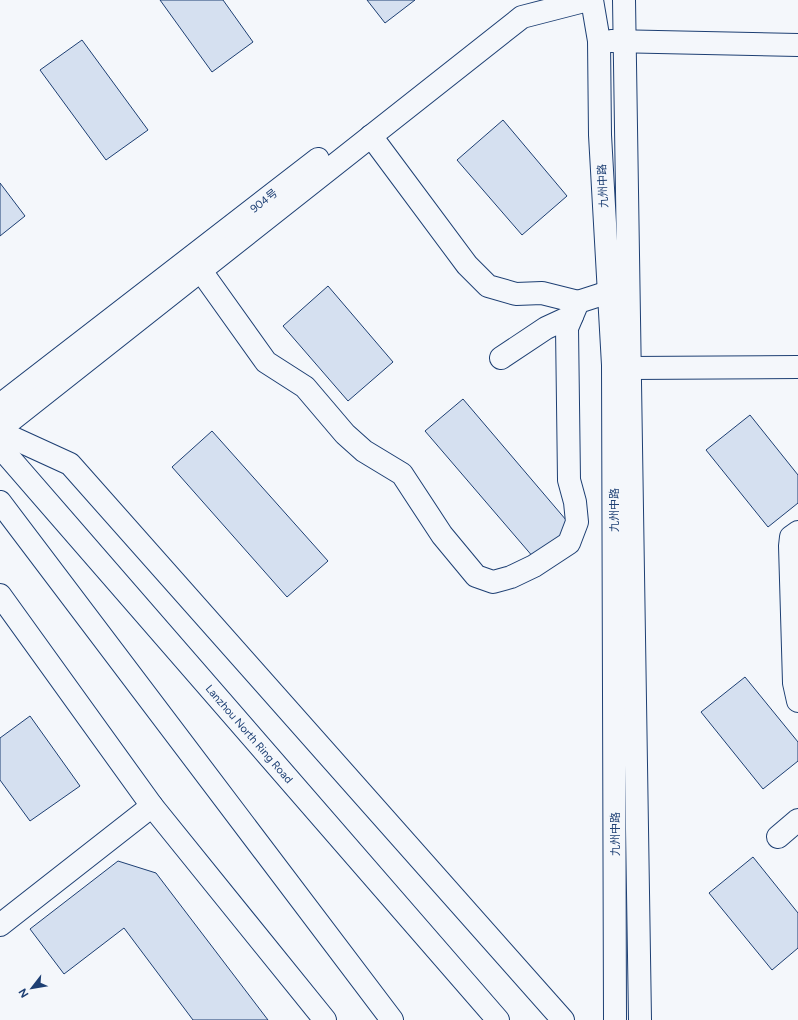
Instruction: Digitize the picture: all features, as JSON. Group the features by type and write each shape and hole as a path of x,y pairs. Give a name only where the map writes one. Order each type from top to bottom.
{"main road":[{"name":"904号","path":"0,405 519,3 529,0"},
{"path":"563,1020 70,464 0,431 200,271 522,18 588,0"},
{"name":"九州中路","path":"592,0 599,41 600,135 613,365 615,1020"},
{"path":"624,0 640,1020"},
{"path":"599,41 798,45"},
{"path":"371,136 467,265 488,286 516,294 542,293 575,309"},
{"path":"200,271 266,362 305,387 345,434 364,451 402,474 447,541 476,576 493,582 511,578 569,543 576,522 575,502 569,480 568,328 575,309"},
{"path":"501,358 575,309 609,292"},
{"path":"630,368 798,367"},
{"name":"Lanzhou North Ring Road","path":"0,447 498,1020"},
{"path":"0,502 392,1020"},
{"path":"798,532 792,537 790,546 794,683 798,701"},
{"path":"0,595 152,806 325,1020"},
{"path":"0,925 152,806"},
{"path":"778,837 798,820"}],"building":[{"path":"160,0 223,0 253,42 212,72"},
{"path":"367,0 415,0 385,23"},
{"path":"82,40 148,130 106,160 40,70"},
{"path":"503,120 567,196 522,235 457,160"},
{"path":"0,183 25,216 0,236"},
{"path":"328,286 393,362 348,401 283,326"},
{"path":"463,399 578,534 540,565 425,431"},
{"path":"750,415 798,475 798,503 768,527 706,450"},
{"path":"212,431 328,561 287,597 172,467"},
{"path":"745,677 798,742 798,761 763,789 701,712"},
{"path":"30,716 80,786 30,821 0,780 0,738"},
{"path":"753,857 798,913 798,948 772,970 709,893"},
{"path":"118,861 156,873 268,1020 193,1020 124,928 64,974 30,929"}]}
